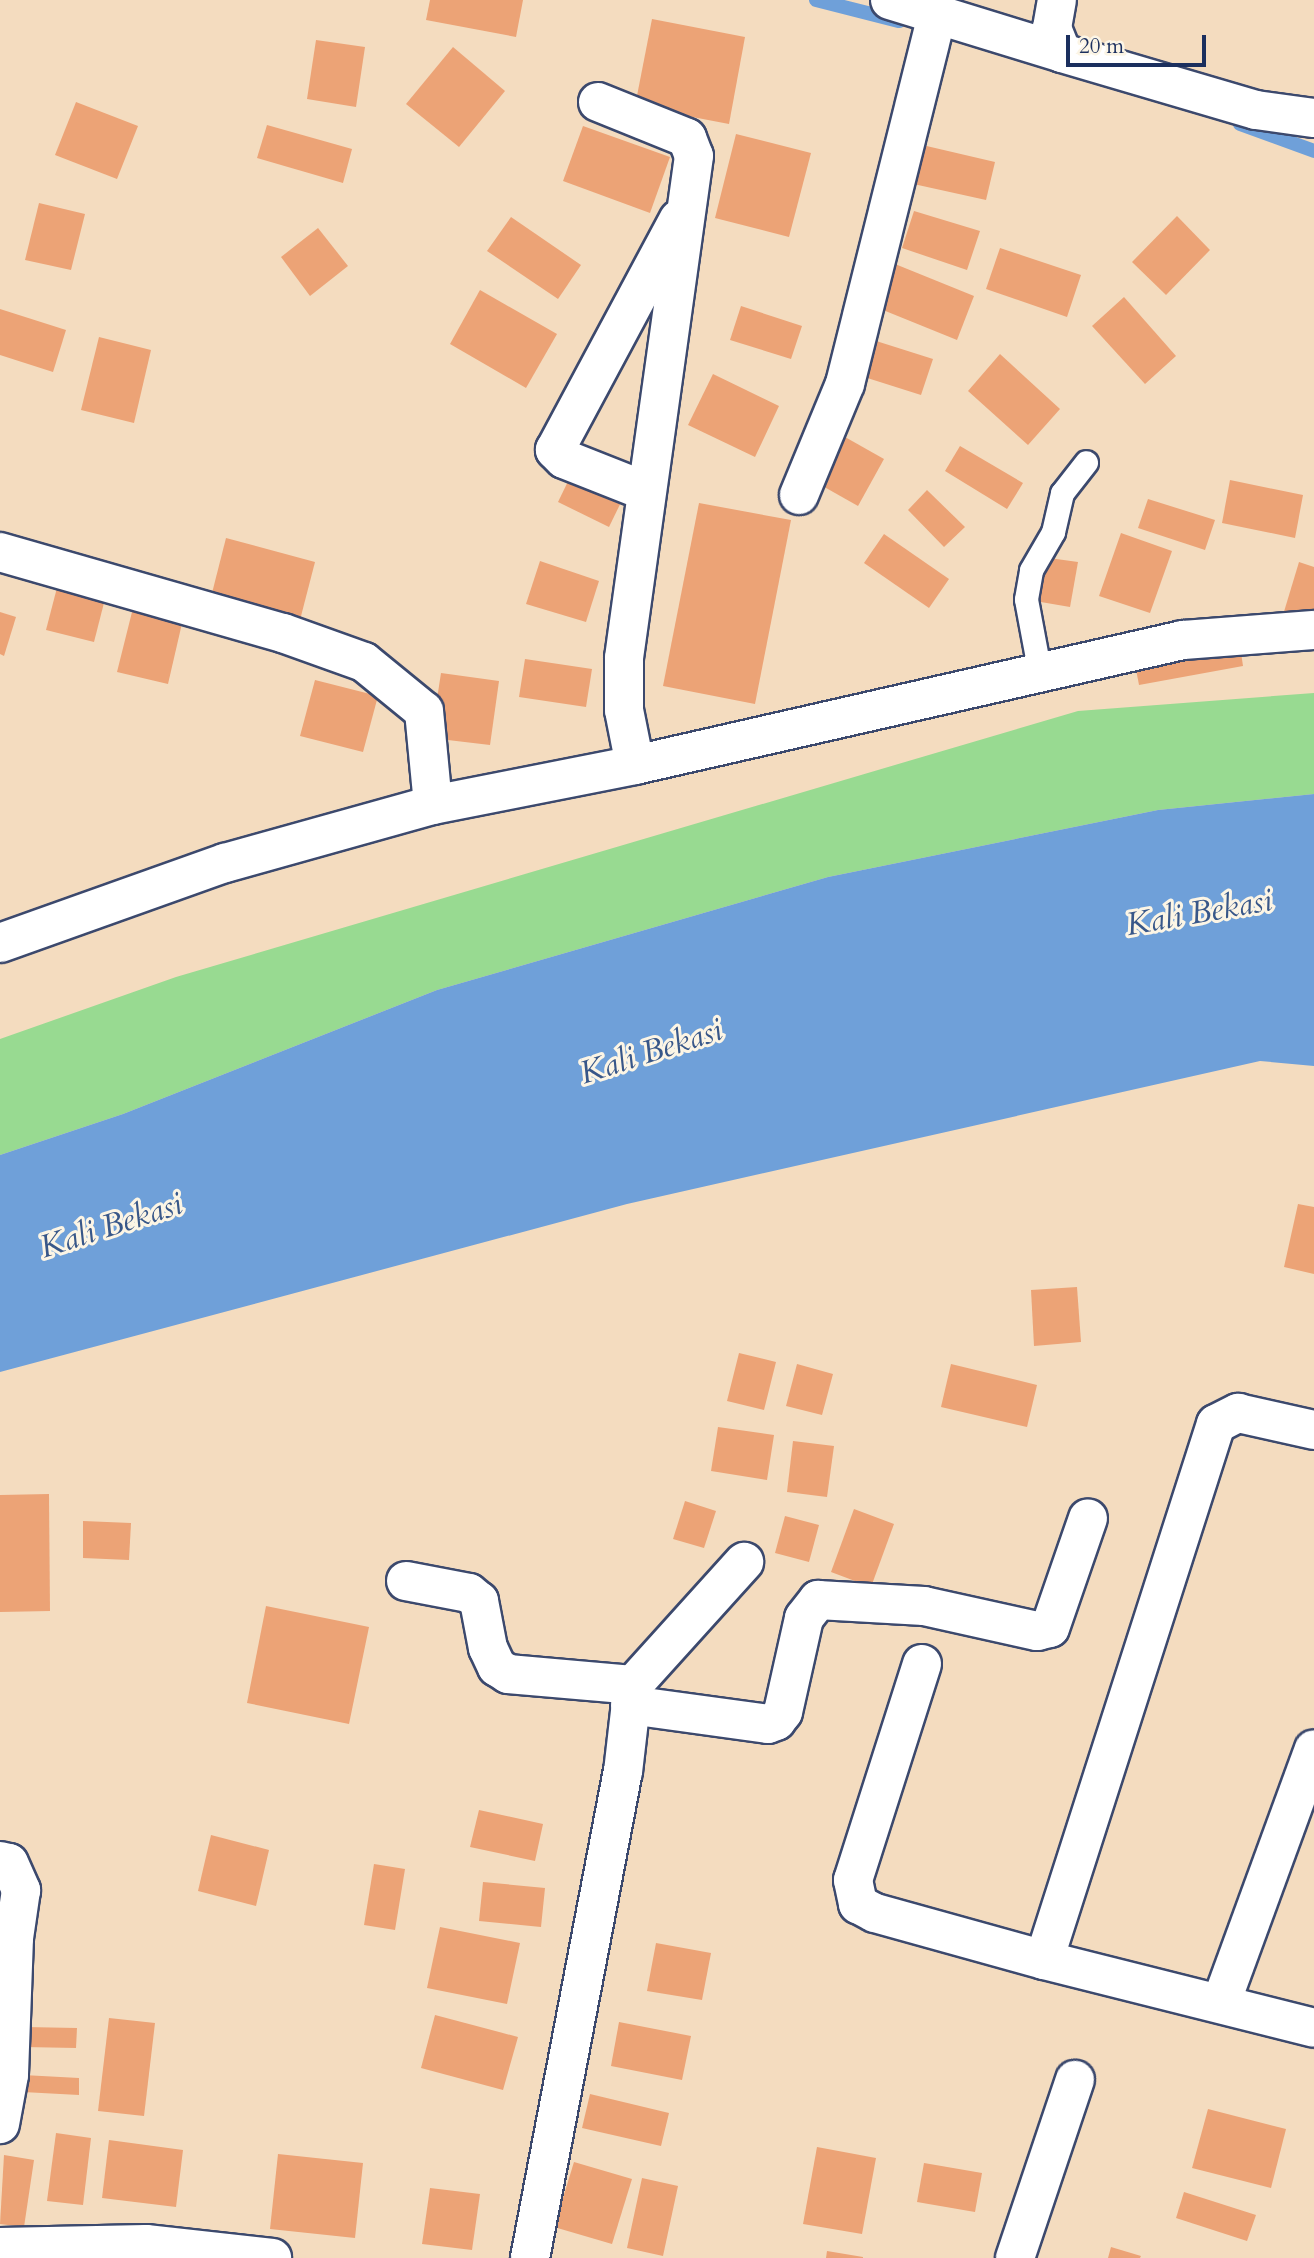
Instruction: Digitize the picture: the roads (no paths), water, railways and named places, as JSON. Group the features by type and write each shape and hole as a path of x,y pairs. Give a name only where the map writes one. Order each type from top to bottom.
{"street":[{"path":"890,0 938,12 1047,31 1256,110 1314,118"},
{"path":"799,495 845,384 938,12"},
{"path":"598,102 687,138 694,156 692,195 645,491 624,658 624,710 635,765"},
{"path":"645,491 564,459 555,450 692,195"},
{"path":"0,552 283,634 364,662 424,711 433,804"},
{"path":"0,943 225,863 433,804 635,765 1183,639 1314,631"},
{"path":"1044,1960 1216,1424 1238,1413 1314,1430"},
{"path":"406,1581 469,1593 479,1601 488,1648 497,1667 508,1674 632,1695 768,1724 776,1721 783,1712 804,1618 818,1600 924,1606 1037,1631 1051,1628 1088,1518"},
{"path":"530,2258 623,1772 632,1695 744,1562"},
{"path":"922,1664 853,1880 855,1897 875,1913 1044,1960 1314,2028"},
{"path":"1221,2003 1314,1749"},
{"path":"0,1861 9,1863 21,1890 14,1938 9,2075 0,2124"},
{"path":"1014,2258 1075,2080"},
{"path":"0,2247 146,2244 272,2258"}],"lane":[{"path":"1040,674 1026,599 1031,570 1053,532 1062,493 1086,462"}],"water":[{"name":"Kali Bekasi","path":"1314,794 1314,1066 1260,1061 627,1204 0,1372 0,1155 123,1114 437,990 828,877 1158,810"}],"waterway":[{"path":"816,0 899,21"},
{"path":"1240,124 1314,151"}]}
